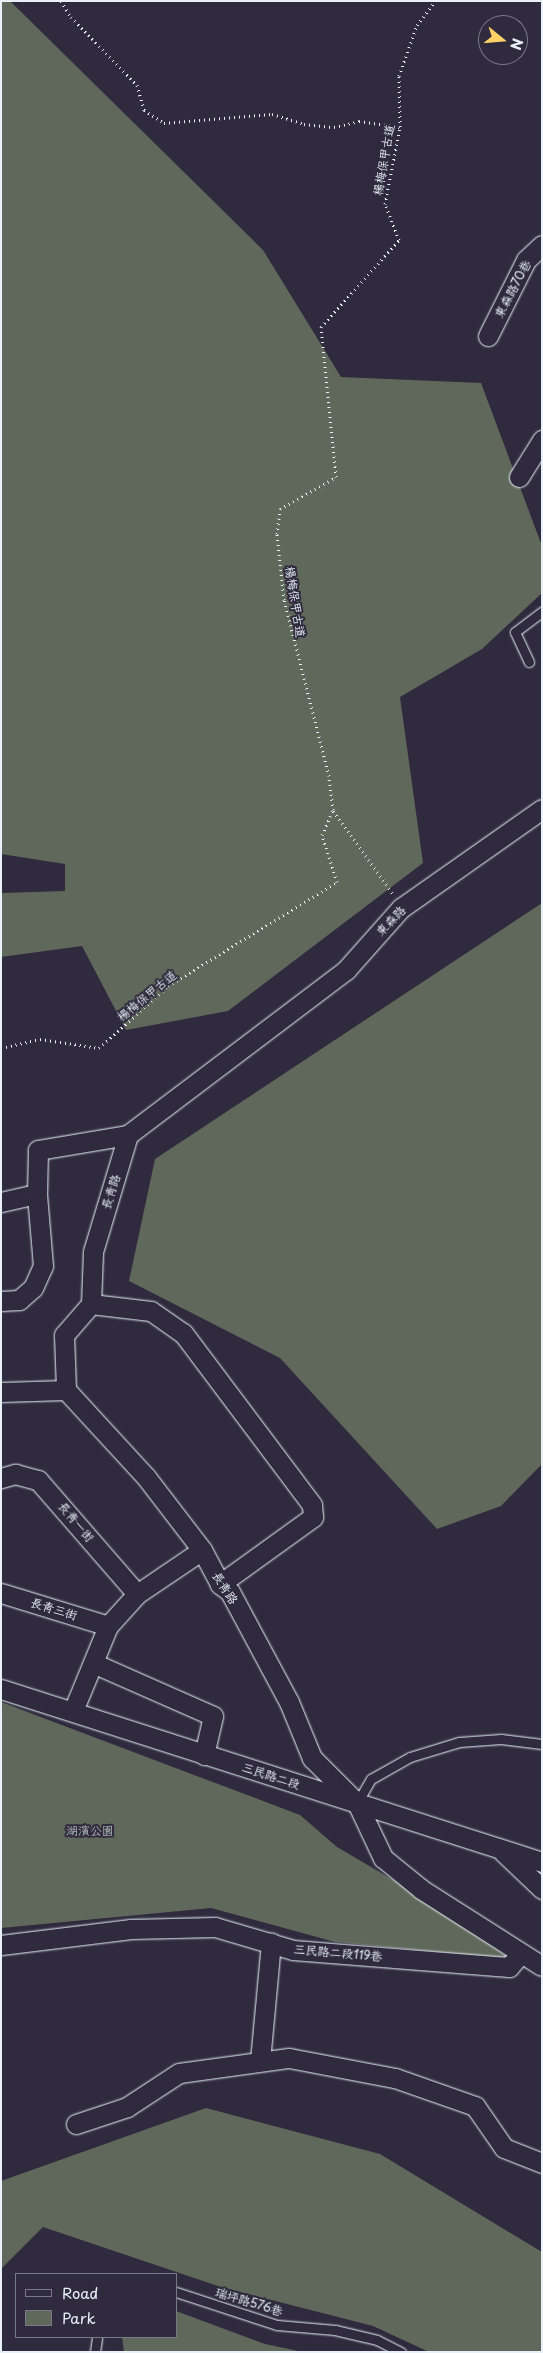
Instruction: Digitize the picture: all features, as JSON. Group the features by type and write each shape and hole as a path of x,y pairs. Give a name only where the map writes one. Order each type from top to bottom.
{"street":[{"name":"東森路70巷","path":"488,336 526,260 542,245"},
{"path":"519,477 542,440"},
{"name":"東森路","path":"128,1136 247,1043 346,970 401,908 542,809"},
{"path":"10,1300 33,1288 43,1266 37,1194 38,1150 128,1136"},
{"name":"長青路","path":"91,1304 93,1252 128,1136"},
{"path":"1,1202 37,1194"},
{"path":"1,1392 66,1390 64,1335 91,1304 151,1311 183,1333 312,1505 313,1517 220,1584"},
{"name":"長青路","path":"66,1390 146,1477 202,1550 220,1584 230,1592 289,1702 312,1758 357,1803"},
{"name":"長青一街","path":"1,1478 14,1474 38,1480 137,1594"},
{"path":"73,1711 108,1626 137,1594 202,1550"},
{"name":"長青三街","path":"1,1593 108,1626"},
{"path":"93,1663 213,1716 204,1755"},
{"name":"三民路二段","path":"1,1689 542,1862"},
{"path":"357,1803 383,1858 421,1889 542,1966"},
{"path":"501,1850 542,1889"},
{"name":"三民路二段119巷","path":"1,1945 131,1929 215,1927 293,1950 509,1967 521,1953"},
{"path":"260,2061 270,1943"},
{"path":"76,2124 127,2107 179,2073 289,2058 338,2064 395,2078 475,2106 504,2148 542,2164"}],"lane":[{"path":"529,662 515,632 542,612"},
{"path":"357,1803 371,1779 410,1757 460,1742 501,1739 542,1744"},
{"name":"瑞坪路576巷","path":"178,2293 277,2325 335,2330 377,2340 401,2352"},
{"path":"95,2352 97,2338"}],"path":[{"path":"61,1 71,17 137,85 144,110 164,123 272,114 304,124 334,126 359,122 400,127"},
{"name":"楊梅保甲古道","path":"1,1048 40,1039 99,1048 168,986 337,882 322,835 333,810 329,776 284,600 277,534 280,509 336,477 321,327 399,240 385,204 400,127 399,76 417,25 435,1"},
{"path":"333,810 401,908"}],"green space":[{"path":"1,1 10,1 263,250 341,377 481,383 542,546 542,593 482,649 400,697 423,863 228,1011 126,1030 82,946 1,957 1,893 65,891 65,864 1,854"},
{"path":"542,903 542,1464 501,1506 437,1529 280,1358 129,1281 155,1159"},
{"name":"湖濱公園","path":"1,1702 300,1815 337,1847 429,1901 510,1959 335,1942 211,1908 1,1928"},
{"path":"206,2108 380,2154 542,2252 542,2352 429,2352 373,2326 221,2287 43,2227 1,2269 1,2181"},
{"path":"178,2312 265,2344 303,2352 124,2352 122,2338 178,2338"}]}
